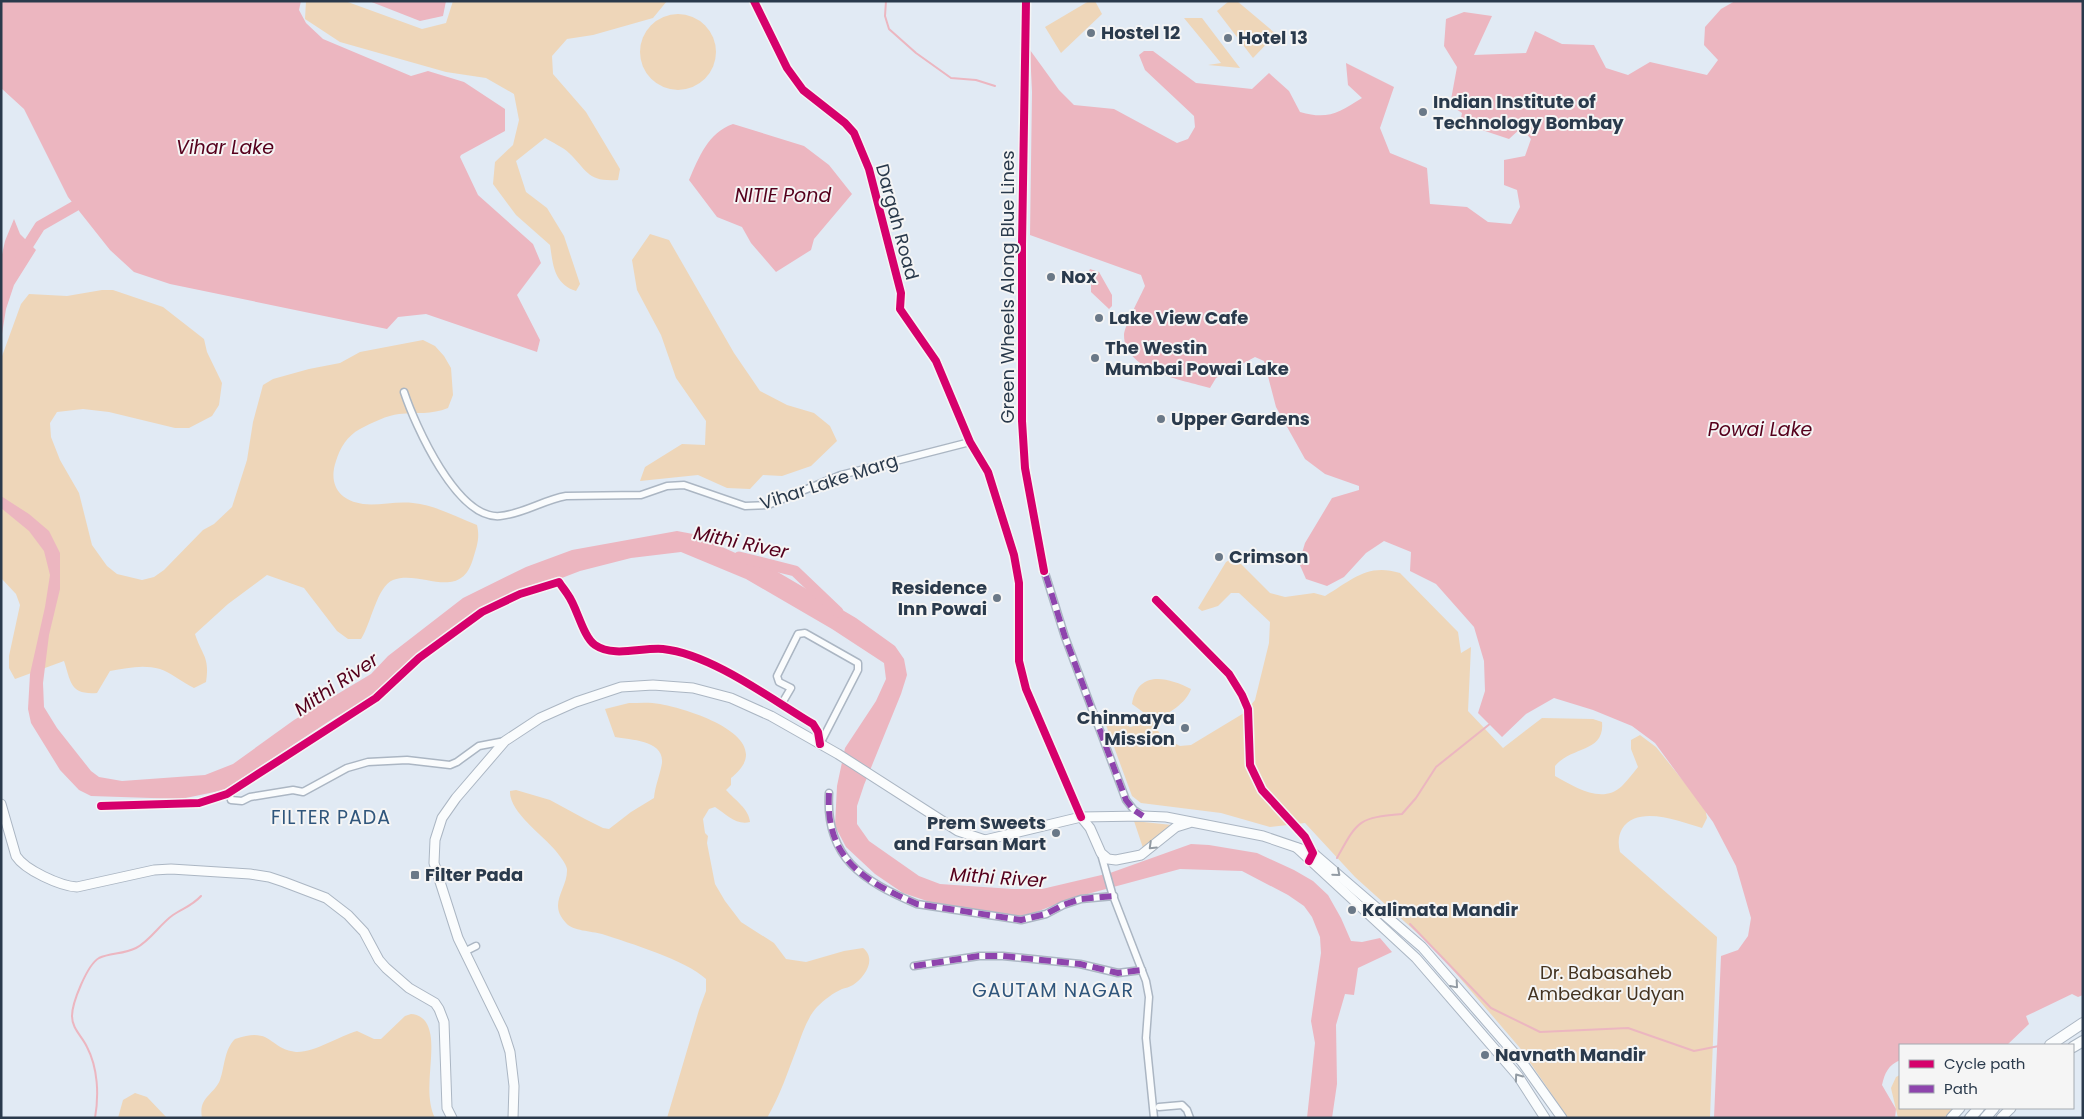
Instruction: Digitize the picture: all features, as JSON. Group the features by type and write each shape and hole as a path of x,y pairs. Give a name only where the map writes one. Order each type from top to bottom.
{"main road":[{"path":"513,1118 514,1086 510,1052 502,1030 464,952 434,863 435,840 442,818 456,798 505,741 540,718 576,702 621,687 653,685 693,688 731,698 771,716 838,754 958,831 985,840 1081,817 1143,816 1193,822 1276,840 1297,848 1311,857 1422,946 1522,1062 1562,1118"},
{"path":"1,804 16,856 20,862 30,869 70,887 154,870 185,869 269,877 336,904 364,932 379,960 395,978 435,1003 439,1009 444,1022 447,1108 452,1118"},
{"path":"1081,817 1090,828 1101,853 1108,859 1116,860 1142,855 1176,827 1193,822"},
{"path":"1311,857 1429,972 1518,1076 1545,1118"},
{"path":"1392,936 1400,928"},
{"path":"1429,972 1438,965"},
{"path":"2052,1044 2083,1023"},
{"path":"2001,1118 2010,1109"}],"street":[{"name":"Dargah Road","path":"754,1 787,68 803,90 845,123 854,133 869,169 901,293 900,309 936,361 970,442 988,472 1014,555 1018,583 1019,661 1026,689 1081,817"},
{"name":"Vihar Lake Marg","path":"404,392 412,418 445,477 468,504 498,516 511,514 554,498 566,496 641,495 674,485 684,485 745,506 768,506 841,475 970,442"},
{"path":"1046,576 1065,637 1126,800 1134,810 1143,816"},
{"path":"101,806 199,803 229,792 376,698 419,658 482,612 520,594 559,582 568,595 589,638 597,646 624,651 662,649 680,652 705,662 812,724 818,732 820,744"},
{"path":"1156,600 1230,674 1248,709 1250,765 1262,790 1305,837 1311,857"},
{"path":"781,705 790,688 777,680 798,634 805,633 858,663 858,670 820,744"},
{"path":"229,792 231,800 242,801 250,797 293,790 303,792 347,768 368,762 407,760 450,765 479,746 505,741"},
{"path":"829,793 828,809 831,831 848,861 859,873 895,894 917,904 1021,920 1041,916 1081,899 1113,894"},
{"path":"1101,853 1113,894 1142,970 1149,997 1146,1038 1154,1118"},
{"path":"464,952 476,946"},
{"path":"914,966 979,956 1003,956 1080,964 1118,973 1142,970"},
{"path":"1159,1107 1182,1105 1188,1110 1190,1118"}],"green space":[{"path":"306,1 345,1 422,29 446,23 453,1 667,1 653,18 593,35 567,39 552,56 553,74 586,112 620,169 618,180 594,177 567,151 545,138 516,161 526,192 547,208 564,236 580,284 576,291 563,284 559,279 554,266 550,245 516,215 493,184 495,162 513,145 519,120 514,94 486,78 446,72 340,42 305,19"},
{"path":"1089,1 1095,1 1102,14 1061,53 1045,27"},
{"path":"1229,1 1237,1 1276,34 1253,58 1217,11"},
{"path":"671,14 685,14 699,20 710,31 716,45 713,67 705,79 685,90 671,90 657,84 646,73 640,59 640,45 646,31 657,20"},
{"path":"1184,18 1202,18 1240,68 1208,65 1221,63"},
{"path":"650,234 669,240 734,353 760,391 787,405 814,413 830,426 837,441 811,466 782,476 763,475 750,489 727,488 698,475 640,481 645,467 682,444 705,445 706,421 676,378 661,335 637,290 632,260"},
{"path":"113,290 163,307 204,339 207,352 222,383 219,405 212,416 189,428 175,428 109,412 83,409 57,412 50,423 51,437 60,460 79,493 92,545 107,566 117,574 142,580 154,577 164,570 203,530 214,524 232,507 247,460 253,422 263,385 273,379 340,363 360,352 423,340 435,346 451,368 453,395 448,408 430,412 390,416 355,432 342,447 333,477 342,495 355,502 363,504 421,504 477,525 477,546 467,572 459,579 449,582 415,578 393,580 387,584 378,597 361,639 348,639 337,631 304,588 267,575 228,604 195,634 205,656 207,673 206,682 194,688 164,670 141,667 110,671 97,693 81,692 70,681 64,661 15,679 9,668 9,656 20,605 16,594 1,578 1,359 21,304 29,294 67,296"},
{"name":"Dr. Babasaheb Ambedkar Udyan","path":"1231,559 1239,562 1270,593 1285,597 1314,593 1325,596 1360,575 1378,570 1400,573 1458,632 1461,653 1471,647 1468,711 1503,748 1542,718 1593,719 1602,722 1601,732 1593,744 1570,755 1555,766 1555,776 1580,789 1597,794 1606,794 1622,786 1638,767 1631,749 1631,740 1640,735 1656,747 1705,808 1707,818 1702,828 1660,817 1638,817 1622,829 1619,837 1619,846 1620,852 1717,937 1710,1118 1568,1118 1520,1048 1435,949 1355,877 1305,823 1270,827 1221,813 1141,803 1132,796 1103,717 1108,711 1130,727 1138,725 1144,719 1143,712 1132,704 1135,693 1140,686 1147,681 1155,679 1172,682 1191,689 1181,704 1156,721 1155,726 1162,737 1180,746 1191,745 1244,713 1255,700 1269,643 1270,622 1239,593 1231,593 1218,606 1202,611 1198,608 1226,562"},
{"path":"629,703 660,704 709,719 739,738 746,750 744,764 731,778 731,785 726,790 747,813 750,822 736,821 715,807 709,809 703,819 705,833 708,836 707,843 715,884 741,922 774,943 786,959 806,962 844,951 863,948 869,957 868,968 857,982 829,997 810,1016 780,1092 767,1118 667,1118 706,991 706,979 685,965 657,953 602,934 569,926 558,909 558,902 565,883 567,869 555,850 521,815 511,799 510,791 516,790 550,800 603,828 609,829 631,812 654,798 662,763 661,755 652,745 645,742 615,737 605,709"},
{"path":"1134,821 1172,825 1143,848"},
{"path":"411,1014 424,1020 430,1033 429,1082 431,1107 435,1118 202,1118 202,1105 220,1080 227,1053 235,1039 257,1035 287,1050 303,1052 357,1031 374,1039 381,1039 405,1016"},
{"path":"1899,1076 1899,1109 1952,1109 1944,1118 1898,1118 1891,1088 1896,1077"},
{"path":"135,1093 147,1097 167,1118 118,1118 123,1100"}],"water":[{"name":"Vihar Lake","path":"1,1 301,1 299,10 306,23 323,39 411,76 428,71 464,82 505,109 505,131 460,157 478,195 533,244 541,263 517,295 540,340 537,352 426,314 398,317 387,329 170,284 134,272 110,250 68,197 24,109 1,88"},
{"path":"369,1 446,1 443,16 420,21"},
{"name":"Powai Lake","path":"1735,1 2083,1 2083,995 2078,997 2072,994 2026,1016 2029,1024 2008,1044 1899,1044 1899,1061 1888,1070 1882,1085 1896,1109 1895,1118 1714,1118 1721,956 1738,950 1748,936 1751,918 1736,866 1713,822 1655,743 1632,726 1593,710 1554,698 1526,714 1502,737 1478,713 1485,691 1484,661 1474,627 1436,584 1410,571 1411,552 1384,541 1366,553 1344,577 1327,586 1306,579 1299,563 1305,543 1332,498 1359,490 1359,486 1325,474 1305,459 1276,407 1264,361 1255,357 1216,378 1210,388 1171,377 1144,365 1134,357 1127,347 1124,335 1145,286 1141,275 1030,235 1032,92 1030,50 1059,90 1074,105 1114,109 1177,143 1188,139 1195,127 1194,116 1145,70 1139,55 1144,51 1153,51 1196,83 1252,89 1269,73 1289,91 1300,112 1318,115 1333,114 1362,98 1348,85 1346,63 1394,87 1380,128 1390,153 1427,168 1430,204 1467,207 1488,222 1511,224 1520,207 1517,190 1504,185 1504,160 1525,156 1531,139 1521,128 1509,139 1479,129 1459,128 1462,113 1450,105 1457,67 1444,46 1446,19 1464,12 1492,16 1474,55 1526,53 1535,31 1562,44 1594,45 1606,68 1628,75 1650,62 1707,75 1718,60 1704,45 1705,27 1721,9"},
{"name":"NITIE Pond","path":"733,124 804,146 829,165 852,194 814,239 811,250 776,272 751,243 742,227 717,217 689,180 705,147 717,133"},
{"path":"14,219 20,234 36,250 14,285 6,309 1,340 1,259 5,241"},
{"path":"1090,269 1099,272 1112,295 1112,306 1109,309 1091,292 1091,281 1088,273"},
{"path":"1,496 29,514 49,531 60,553 60,589 49,635 43,683 44,707 57,728 91,771 99,777 122,781 205,775 233,764 294,720 371,674 388,656 463,598 526,567 572,550 677,531 693,534 776,571 856,618 895,646 904,659 907,675 864,785 857,806 857,824 869,841 919,876 940,884 1042,889 1110,873 1191,844 1209,845 1257,853 1294,870 1313,881 1328,895 1351,941 1362,942 1380,938 1392,952 1358,968 1354,995 1345,994 1336,1025 1337,1084 1332,1118 1307,1118 1315,1043 1311,1021 1321,953 1320,937 1312,917 1304,906 1288,895 1242,871 1180,869 1069,899 1034,913 1018,916 990,914 930,902 903,893 875,874 846,847 835,826 837,786 845,748 876,701 886,679 884,663 832,629 746,579 681,552 631,558 580,571 479,610 414,660 375,695 334,718 224,790 181,799 91,796 79,790 60,770 31,723 28,709 30,674 50,575 44,551 29,531 1,508"}],"waterway":[{"path":"886,1 885,16 889,29 916,53 951,78 976,80 995,86"},
{"name":"Mithi River","path":"21,256 40,226 75,206"},
{"name":"Mithi River","path":"739,557 795,571 838,612"},
{"path":"1337,858 1355,828 1361,823 1376,817 1402,814 1416,798 1436,767 1491,723"},
{"path":"95,1118 97,1091 91,1055 72,1021 73,1010 81,985 90,968 99,958 131,950 141,945 168,919 201,896"},
{"path":"1410,924 1491,1008 1540,1032 1628,1028 1694,1051 1719,1046"}],"marked path":[{"path":"1046,576 1065,637 1126,800 1134,810 1143,816"},
{"path":"829,793 829,815 833,835 841,851 851,864 864,876 880,886 917,904 1021,920 1046,914 1063,905 1081,899 1114,896"},
{"path":"914,966 979,956 1003,956 1080,964 1118,973 1142,970"}],"cycle path":[{"path":"754,1 787,68 803,90 845,123 854,133 869,169 901,293 900,309 936,361 970,442 988,472 1014,555 1019,583 1019,661 1026,689 1081,817"},
{"name":"Green Wheels Along Blue Lines","path":"1026,1 1022,244 1022,421 1025,468 1044,571"},
{"path":"101,806 199,803 227,794 376,698 419,658 482,612 520,594 559,582 571,600 587,636 595,645 611,651 663,649 701,659 740,679 813,724 818,732 820,744"},
{"path":"1156,600 1229,674 1242,695 1248,709 1250,765 1262,790 1305,837 1313,853 1309,861"}],"place":[{"name":"Hostel 12","path":"1091,33"},
{"name":"Hotel 13","path":"1228,38"},
{"name":"Indian Institute of Technology Bombay","path":"1423,112"},
{"name":"Nox","path":"1051,277"},
{"name":"Lake View Cafe","path":"1099,318"},
{"name":"The Westin Mumbai Powai Lake","path":"1095,358"},
{"name":"Upper Gardens","path":"1161,419"},
{"name":"Crimson","path":"1219,557"},
{"name":"Residence Inn Powai","path":"997,598"},
{"name":"Chinmaya Mission","path":"1185,728"},
{"name":"Prem Sweets and Farsan Mart","path":"1056,833"},
{"name":"Filter Pada","path":"415,875"},
{"name":"Kalimata Mandir","path":"1352,910"},
{"name":"Navnath Mandir","path":"1485,1055"}],"district":[{"name":"FILTER PADA","path":"331,817"},
{"name":"GAUTAM NAGAR","path":"1053,990"}]}
